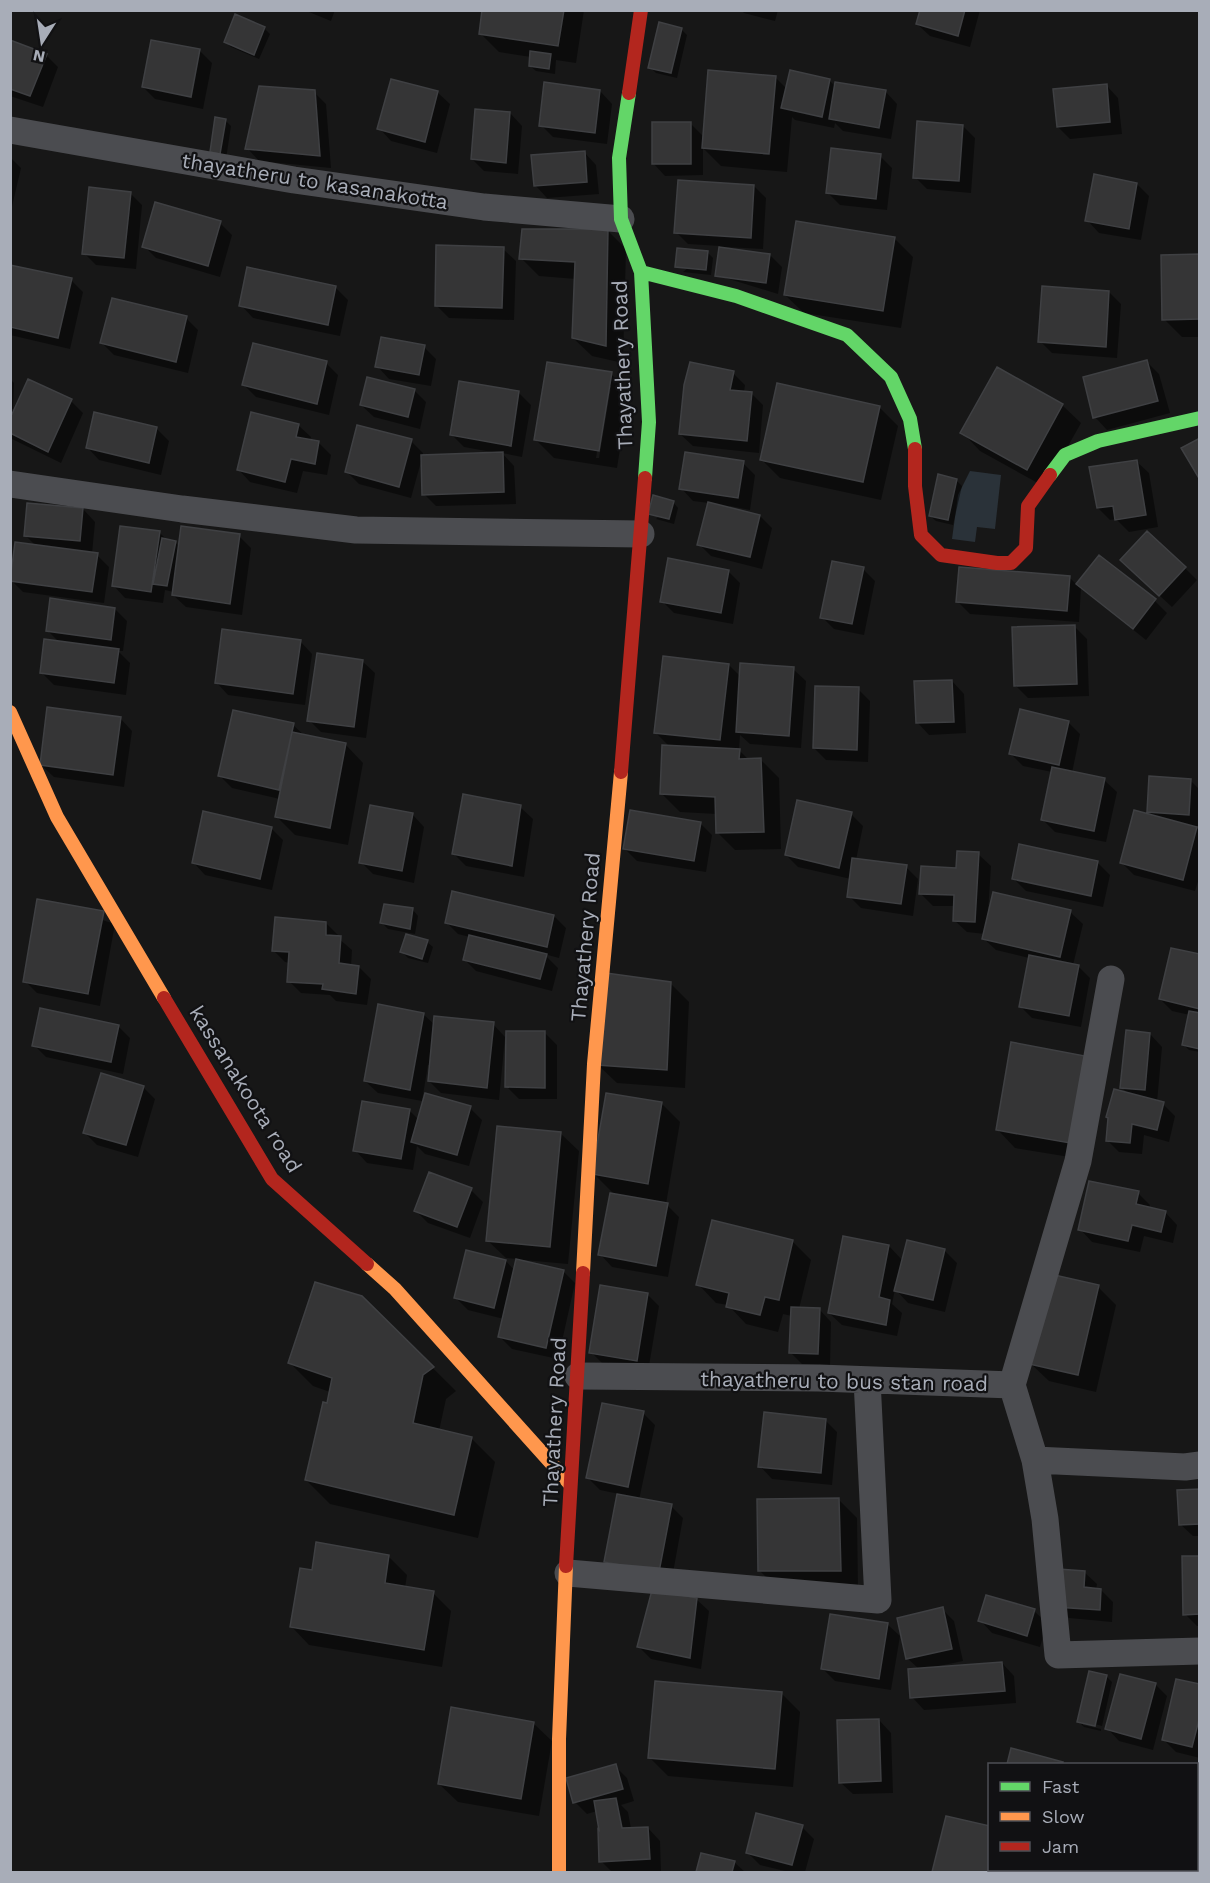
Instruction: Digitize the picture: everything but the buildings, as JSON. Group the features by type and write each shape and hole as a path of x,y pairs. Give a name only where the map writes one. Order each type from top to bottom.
{"street":[{"name":"Thayathery Road","path":"558,1872 559,1739 568,1573 570,1484 578,1376 594,1064 649,422 641,272 621,219 619,158 641,10"},
{"name":"thayatheru to kasanakotta","path":"10,130 318,183 484,207 621,219"},
{"path":"641,272 736,296 847,335 891,377 910,419 915,448 915,486 921,535 941,555 1011,563 1026,548 1028,506 1065,454 1098,441 1200,418"},
{"path":"10,484 182,509 356,530 641,534"},
{"name":"kassanakoota road","path":"10,712 57,817 272,1179 395,1289 570,1484"},
{"path":"1012,1385 1078,1161 1111,980"},
{"name":"thayatheru to bus stan road","path":"578,1376 867,1380 1012,1385 1035,1460 1045,1519 1058,1655 1200,1651"},
{"path":"568,1573 878,1600 867,1380"},
{"path":"1035,1460 1185,1467 1200,1465"}],"shaded area":[{"path":"970,471 1001,475 995,529 977,527 975,542 952,539 958,495"}],"traffic: fast":[{"path":"629,93 619,158 621,219 641,272 649,422 645,478"},
{"path":"641,272 736,296 847,335 891,377 910,419 915,449"},
{"path":"1050,475 1065,455 1098,441 1200,418"}],"traffic: slow":[{"path":"10,712 57,817 164,998"},
{"path":"583,1273 594,1064 621,772"},
{"path":"367,1264 395,1289 570,1484"},
{"path":"559,1872 559,1739 566,1566"}],"traffic: jam":[{"path":"629,93 641,10"},
{"path":"915,449 915,486 921,535 941,555 1011,563 1026,548 1028,506 1050,475"},
{"path":"621,772 645,478"},
{"path":"164,998 272,1179 367,1264"},
{"path":"566,1566 583,1273"}]}
